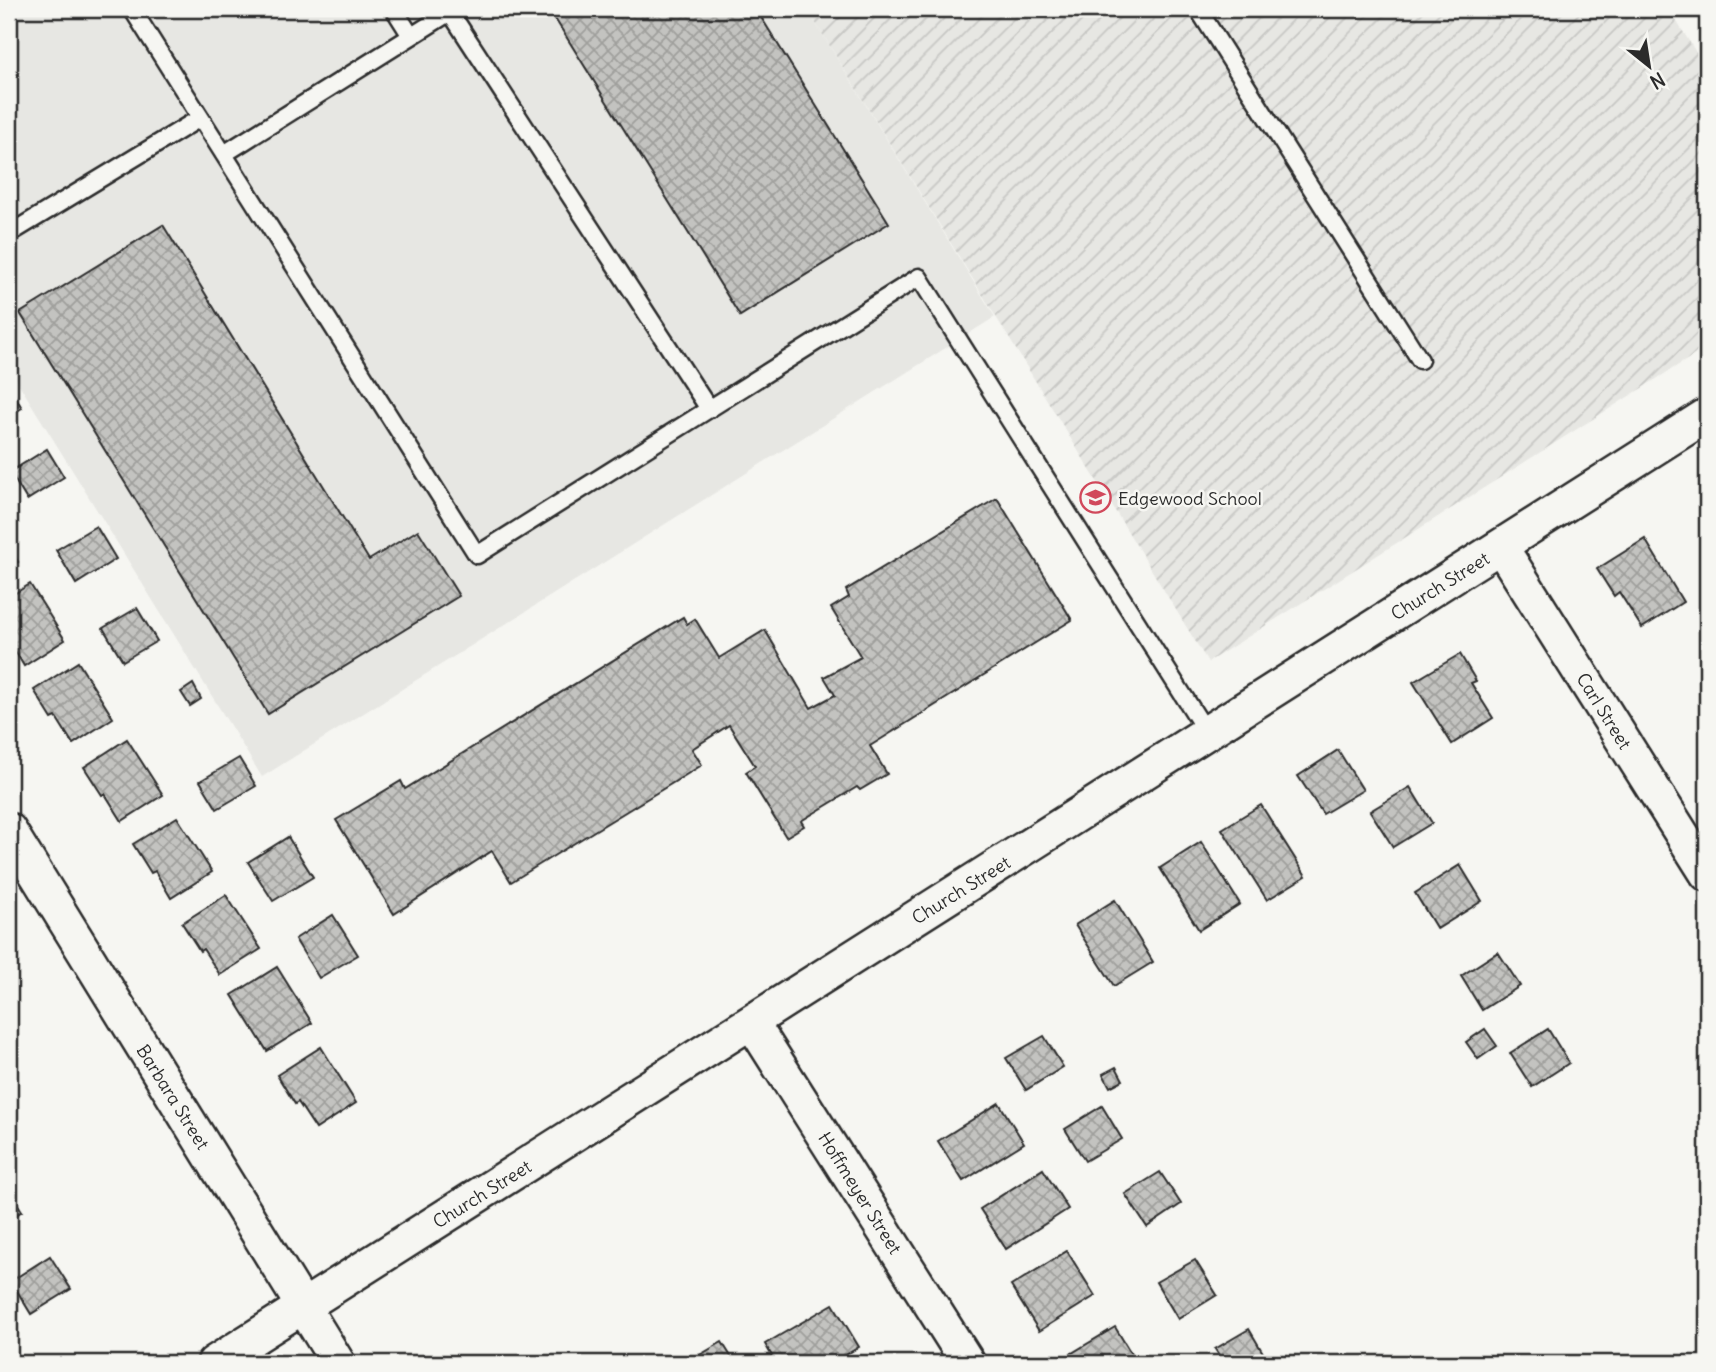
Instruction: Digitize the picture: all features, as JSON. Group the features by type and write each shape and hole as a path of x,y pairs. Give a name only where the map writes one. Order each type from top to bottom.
{"street":[{"name":"Church Street","path":"214,1363 1707,415"},
{"name":"Carl Street","path":"1501,547 1707,874"},
{"name":"Barbara Street","path":"9,831 338,1363"},
{"name":"Hoffmeyer Street","path":"752,1023 968,1363"}],"lane":[{"path":"132,9 477,555 919,277 1207,733"},
{"path":"394,9 411,36"},
{"path":"1198,9 1420,360"},
{"path":"224,154 450,12 709,409"},
{"path":"9,234 200,118"}],"shaded area":[{"path":"9,9 807,9 995,317 262,777 9,368"},
{"path":"807,9 1669,9 1707,70 1707,347 1208,662"}],"building":[{"path":"549,9 756,9 889,223 740,316"},
{"path":"163,225 369,560 418,530 459,596 268,714 20,313"},
{"path":"9,386 22,408 9,416"},
{"path":"47,449 64,477 27,500 10,472"},
{"path":"997,498 1072,620 870,746 887,774 860,790 857,787 801,821 804,826 786,837 746,772 755,766 729,725 692,749 702,765 511,882 492,851 394,914 336,820 401,781 405,789 683,617 687,624 695,619 719,658 765,630 811,708 835,695 824,677 861,657 831,608 849,597 846,590"},
{"path":"96,526 116,559 76,584 56,550"},
{"path":"1645,539 1683,602 1642,628 1619,592 1614,596 1597,569"},
{"path":"9,547 18,562 9,568"},
{"path":"30,584 65,640 24,666 9,641 9,597"},
{"path":"137,608 157,641 123,661 103,628"},
{"path":"1460,654 1476,681 1471,683 1493,718 1452,744 1413,682"},
{"path":"78,662 113,718 73,744 56,717 52,719 34,690"},
{"path":"193,684 201,699 190,706 181,692"},
{"path":"127,739 163,795 122,821 84,767"},
{"path":"1338,750 1363,790 1323,814 1298,776"},
{"path":"239,758 256,786 217,809 200,781"},
{"path":"1410,787 1432,823 1393,847 1370,811"},
{"path":"1261,805 1306,876 1267,900 1222,829"},
{"path":"177,817 212,872 171,898 155,871 151,873 133,844"},
{"path":"288,837 313,877 273,901 248,862"},
{"path":"1201,842 1240,904 1199,930 1160,868"},
{"path":"1460,865 1482,901 1437,929 1415,893"},
{"path":"226,895 261,949 220,975 182,923"},
{"path":"1115,900 1153,962 1114,986 1075,925"},
{"path":"333,915 358,955 319,978 295,939"},
{"path":"1498,952 1520,986 1482,1010 1461,976"},
{"path":"277,967 312,1023 267,1051 232,995"},
{"path":"1485,1029 1497,1046 1478,1059 1466,1042"},
{"path":"1548,1029 1569,1063 1532,1087 1510,1053"},
{"path":"1044,1036 1063,1067 1026,1090 1006,1058"},
{"path":"321,1047 356,1103 316,1129 298,1102 295,1104 277,1075"},
{"path":"1116,1067 1123,1080 1110,1087 1103,1074"},
{"path":"999,1103 1024,1143 963,1181 938,1141"},
{"path":"1102,1106 1122,1139 1085,1161 1065,1129"},
{"path":"1043,1169 1068,1209 1006,1249 980,1209"},
{"path":"1160,1172 1181,1204 1147,1227 1125,1194"},
{"path":"9,1190 22,1211 9,1220"},
{"path":"1067,1251 1095,1296 1039,1331 1011,1286"},
{"path":"50,1256 71,1289 31,1314 11,1281"},
{"path":"1195,1260 1217,1295 1178,1319 1156,1282"},
{"path":"833,1304 859,1347 832,1363 776,1363 765,1344"},
{"path":"1115,1327 1137,1363 1060,1363 1059,1361"},
{"path":"1249,1329 1269,1363 1224,1363 1215,1349"},
{"path":"722,1342 735,1363 688,1362"}],"place":[{"name":"Edgewood School","path":"1095,498"}]}
